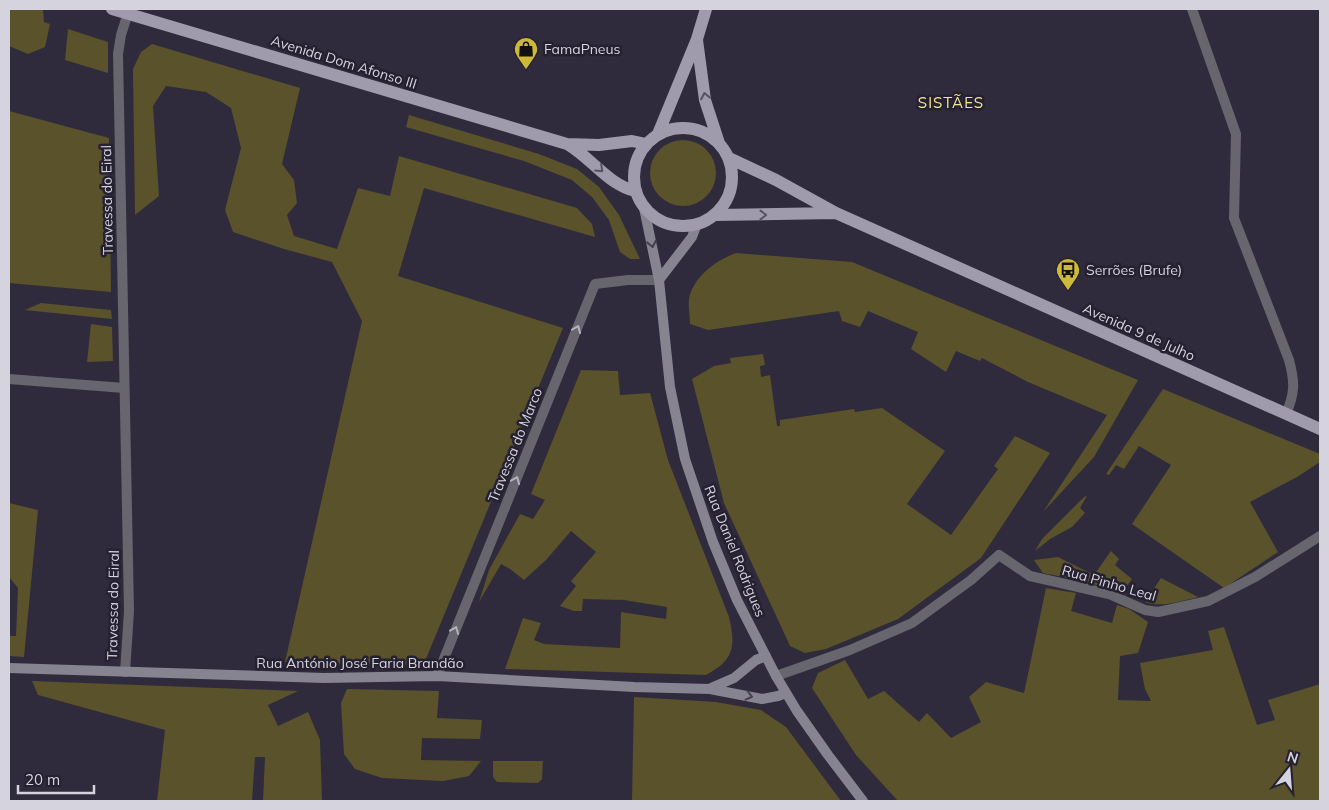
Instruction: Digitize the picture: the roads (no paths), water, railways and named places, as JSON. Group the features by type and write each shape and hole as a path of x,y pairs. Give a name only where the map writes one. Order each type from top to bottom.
{"main road":[{"name":"Avenida Dom Afonso III","path":"112,9 567,144 599,145 632,140 646,144"},
{"path":"658,134 697,39 706,9"},
{"path":"697,39 705,100 719,142 729,158 732,170 731,189 723,206 715,215 697,224 682,226 668,224 655,218 644,208 636,191 634,178 639,154 646,144 658,134 670,129 683,127 709,134 719,142"},
{"name":"Avenida Dom Afonso III","path":"567,144 590,160 616,183 625,189 636,191"},
{"name":"Avenida 9 de Julho","path":"729,158 776,180 836,213 1320,429"},
{"name":"Avenida 9 de Julho","path":"715,215 836,213"}],"street":[{"path":"1192,9 1236,134 1234,218 1289,360 1294,378 1293,398 1286,414"},
{"name":"Travessa do Eiral","path":"125,672 129,611 118,54 128,13"},
{"name":"Rua Daniel Rodrigues","path":"644,208 659,280 670,386 685,459 714,542 737,600 776,676 828,755 863,801"},
{"path":"659,280 692,237 697,224"},
{"name":"Travessa do Marco","path":"437,676 595,284 628,280 659,280"},
{"path":"9,379 124,388"},
{"name":"Rua Pinho Leal","path":"776,676 850,650 912,623 971,580 999,555 1030,576 1109,594 1145,610 1158,612 1208,601 1255,578 1320,536"},
{"name":"Rua António José Faria Brandão","path":"710,689 734,678 756,660 766,656"},
{"name":"Rua António José Faria Brandão","path":"9,668 324,678 437,676 634,687 710,689 762,699 786,693"}],"place":[{"name":"FamaPneus","path":"526,70"},
{"name":"Serrões (Brufe)","path":"1068,291"}],"district":[{"name":"SISTÃES","path":"951,103"}]}
